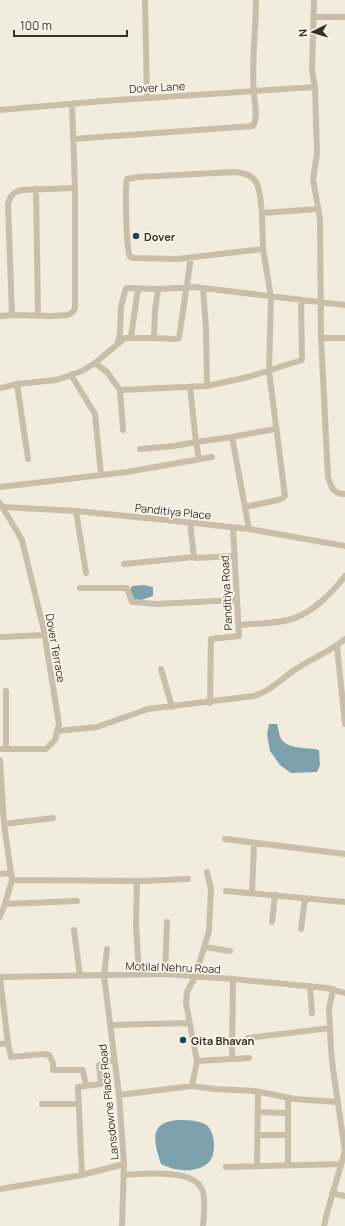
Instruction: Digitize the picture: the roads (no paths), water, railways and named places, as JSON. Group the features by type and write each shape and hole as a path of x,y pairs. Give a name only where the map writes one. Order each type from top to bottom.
{"street":[{"path":"145,0 147,98"},
{"path":"73,139 254,126 256,113 254,92 256,0"},
{"path":"314,0 312,70 315,87 317,154 313,179 320,219 321,338 328,477 334,491 340,494 345,494"},
{"path":"314,17 345,17"},
{"name":"Dover Lane","path":"0,110 147,98 315,87"},
{"path":"0,316 68,315 73,312 75,308 75,188 72,104"},
{"path":"245,507 278,500 285,496 269,371 271,297 263,249 262,213 256,181 246,173 235,172 139,177 127,179 127,238 130,257 177,259 263,249"},
{"path":"12,315 8,205 10,197 14,192 21,190 75,188"},
{"path":"36,189 38,316"},
{"path":"262,213 318,209"},
{"path":"0,388 17,384 56,380 82,371 95,363 125,338 179,338 191,257"},
{"path":"118,343 121,306 126,288 203,288 345,305"},
{"path":"203,288 206,328 207,386"},
{"path":"131,337 138,289"},
{"path":"154,338 154,311 158,289"},
{"path":"120,390 207,386 248,377 302,360 301,300"},
{"path":"321,338 345,338"},
{"path":"95,363 107,372 120,390 123,430"},
{"path":"71,375 95,414 101,475"},
{"path":"17,384 28,459"},
{"path":"190,387 199,459"},
{"path":"140,449 174,446 276,429"},
{"path":"232,436 248,530"},
{"path":"0,487 127,472 212,457"},
{"name":"Panditiya Place","path":"2,505 76,511 233,528 345,546"},
{"name":"Dover Terrace","path":"2,505 22,540 31,574 45,635 59,724 57,731"},
{"path":"76,511 86,573"},
{"path":"190,523 194,557"},
{"name":"Panditiya Road","path":"210,703 211,639 239,636 233,528"},
{"path":"124,564 194,557 235,556"},
{"path":"239,625 277,622 293,619 326,598 345,576"},
{"path":"80,588 127,588 132,602 156,604 237,600"},
{"path":"0,637 45,635"},
{"path":"6,691 3,749 46,749 54,740 57,731 97,727 148,709 210,703 264,693 294,670 337,646 345,639"},
{"path":"337,646 345,724"},
{"path":"161,669 172,707"},
{"path":"0,760 4,824 11,877 5,904 0,917"},
{"path":"4,824 53,818"},
{"path":"225,839 345,854"},
{"path":"252,893 254,843"},
{"path":"192,1086 197,1061 186,1003 187,992 195,977 209,931 211,889 207,872"},
{"path":"0,874 11,877 137,881 188,880"},
{"path":"137,881 136,924 138,975"},
{"path":"226,891 345,902"},
{"path":"272,922 275,895"},
{"path":"301,928 305,899"},
{"path":"5,904 77,901"},
{"path":"165,974 168,922"},
{"path":"74,930 80,976"},
{"path":"205,947 230,951"},
{"name":"Lansdowne Place Road","path":"107,949 104,976 119,1095 124,1164 122,1226"},
{"name":"Motilal Nehru Road","path":"0,977 165,974 310,986 333,989 345,993"},
{"path":"0,977 11,1057 43,1054 49,1055 53,1064 53,1070 83,1070 86,1086"},
{"path":"232,1059 233,979"},
{"path":"310,986 312,1013"},
{"path":"324,1226 326,1213 345,1151 343,1128 333,1069 329,1009 333,989"},
{"path":"110,1025 189,1023"},
{"path":"248,1038 330,1028"},
{"path":"0,1044 8,1043"},
{"path":"197,1061 249,1058"},
{"path":"82,1175 78,1087 102,1084 99,1065 114,1060"},
{"path":"119,1095 192,1086 215,1090 258,1092 288,1098 338,1102"},
{"path":"257,1166 258,1092"},
{"path":"288,1098 288,1165"},
{"path":"42,1104 79,1104"},
{"path":"258,1112 288,1113"},
{"path":"257,1135 288,1135"},
{"path":"0,1189 82,1175 124,1164"},
{"path":"226,1167 341,1164"},
{"path":"124,1175 162,1173 184,1176 194,1181 200,1186 203,1192 203,1226"},
{"path":"332,1193 345,1196"}],"water":[{"path":"144,585 153,587 153,596 138,601 132,600 129,592 132,586"},
{"path":"269,724 277,724 280,736 286,744 319,750 320,765 317,772 291,773 280,765 270,751 267,734"},
{"path":"177,1120 191,1120 205,1124 209,1127 213,1137 214,1149 211,1160 208,1163 197,1169 191,1170 178,1170 161,1164 155,1141 157,1129 161,1125"}],"place":[{"name":"Dover","path":"136,236"},
{"name":"Gita Bhavan","path":"183,1040"}]}
